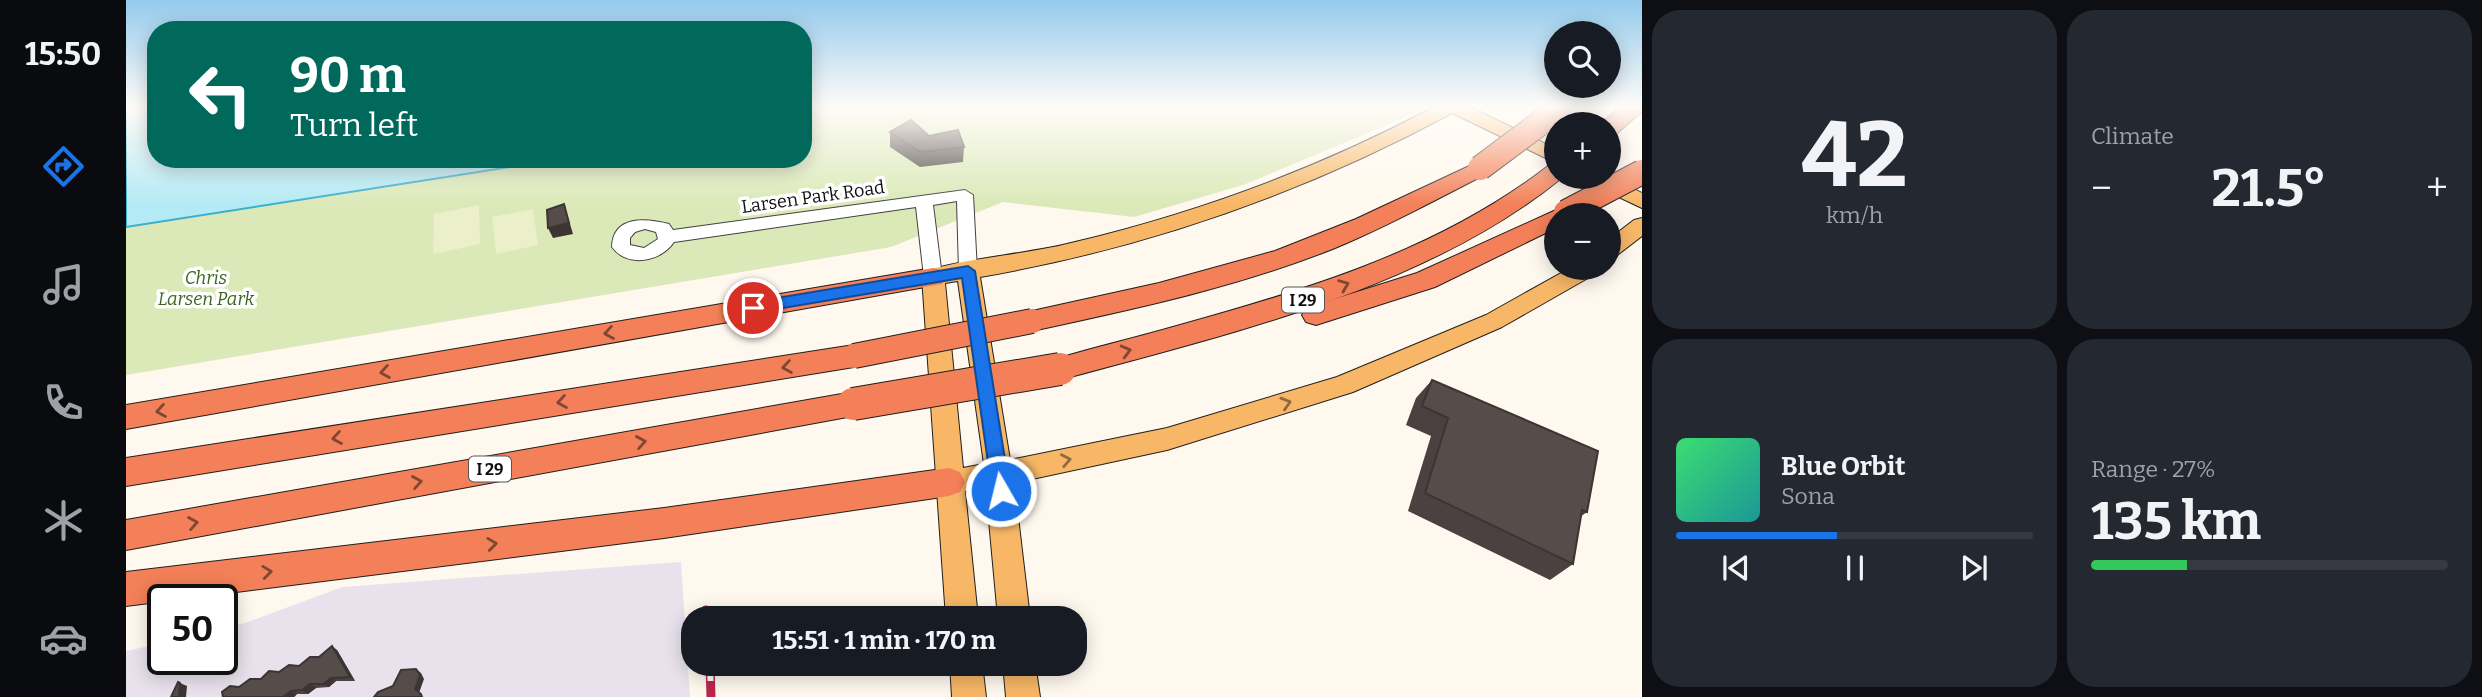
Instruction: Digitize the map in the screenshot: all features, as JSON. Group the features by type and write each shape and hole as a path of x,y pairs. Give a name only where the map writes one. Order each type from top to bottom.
{"highway":[{"path":"126,472 854,356 1032,321 1181,287 1280,258 1364,226 1480,168 1518,140"},
{"path":"1584,203 1642,172"},
{"name":"I 29","path":"126,535 1060,369 1237,320 1342,286 1498,214 1544,180"},
{"path":"1237,320 1310,317 1426,280 1544,224"},
{"path":"126,417 933,277"},
{"path":"126,589 664,523 949,482"}],"main road":[{"path":"961,606 933,277 1049,258 1221,210 1356,156 1387,140"},
{"path":"1519,140 1544,152"},
{"path":"1621,172 1642,182"},
{"path":"1618,189 1642,201"},
{"path":"1621,241 1642,225"},
{"path":"968,271 999,474 1013,606"},
{"path":"949,482 1167,439 1343,385 1494,321 1566,280"},
{"path":"967,676 969,697"},
{"path":"1021,676 1023,697"}],"street":[{"name":"Larsen Park Road","path":"667,237 965,195 968,271"},
{"path":"924,201 933,277"}],"shaded area":[{"path":"681,562 684,606 681,606 681,676 689,676 690,697 126,697 126,651 147,646 147,675 238,675 238,625 342,587"}],"green space":[{"name":"Chris Larsen Park","path":"812,140 1352,140 1243,185 1134,217 1003,202 891,247 126,375 126,227 504,168 812,168"},
{"path":"479,205 480,244 433,254 434,214"},
{"path":"533,209 538,245 496,254 492,217"}],"water":[{"path":"126,140 147,140 147,168 504,168 126,227"}],"building":[{"path":"901,140 961,140 964,147 920,152"},
{"path":"564,204 569,223 548,228 547,210"},
{"path":"1432,380 1598,451 1587,512 1582,510 1573,564 1425,493 1448,418 1422,406"},
{"path":"332,646 350,677 331,678 323,684 310,684 283,697 223,697 222,692 230,686 239,687 250,679 261,679 269,671 279,672 289,665 299,666 310,657 319,657"},
{"path":"416,669 420,675 415,689 422,697 374,697 378,692 393,686 401,670"},
{"path":"178,682 179,697 171,697"}],"railway":[{"path":"710,676 711,697"}],"route":[{"path":"753,308 968,271 1001,491"}]}
